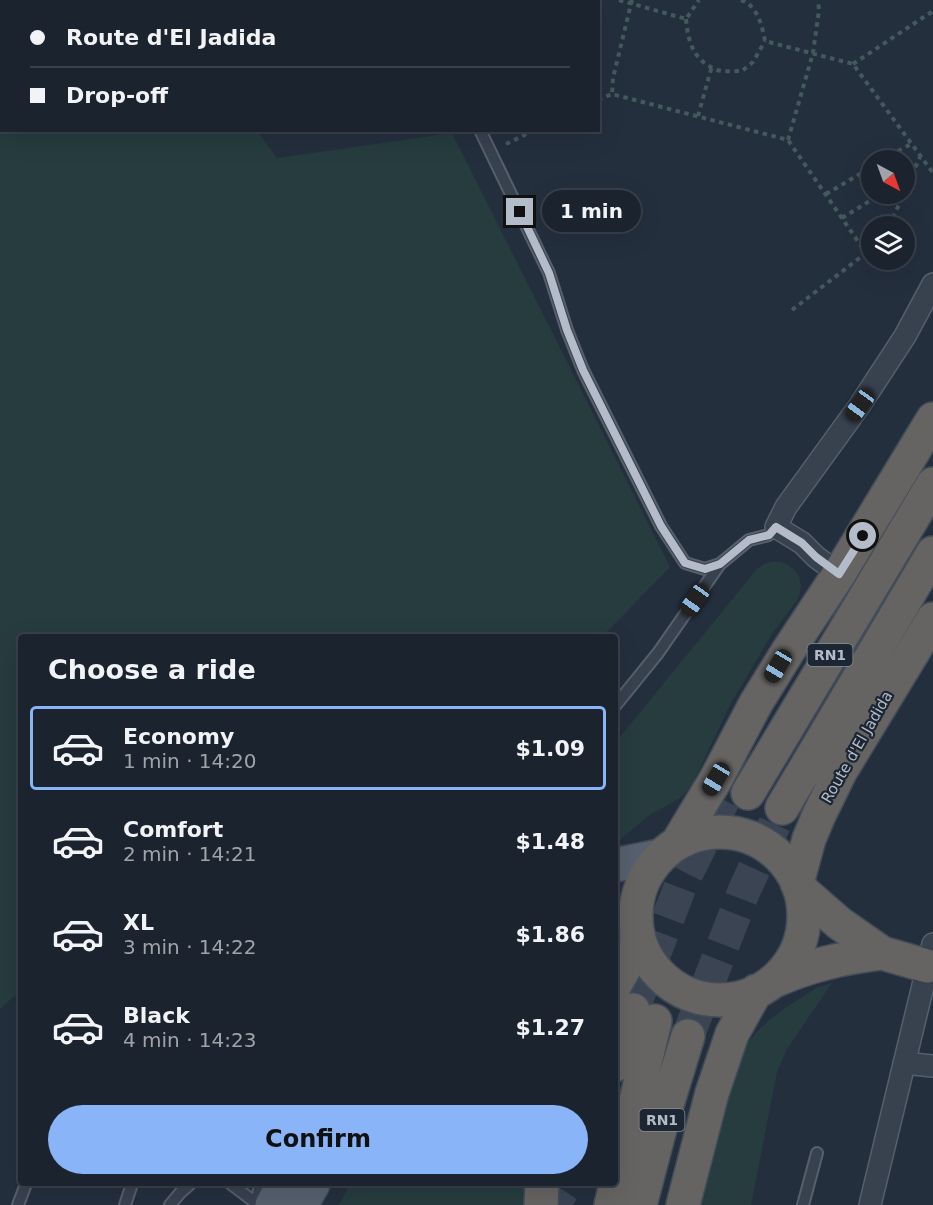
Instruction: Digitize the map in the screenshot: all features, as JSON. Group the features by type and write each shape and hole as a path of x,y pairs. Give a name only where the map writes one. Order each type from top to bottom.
{"highway":[{"path":"618,1056 634,1005 631,932 641,885 649,870 669,849 716,779 756,703 839,574 933,419"},
{"path":"740,788 775,702 805,653 863,575 913,516 933,484"},
{"name":"RN1","path":"782,808 933,553"},
{"name":"Route d'El Jadida","path":"798,886 809,839 840,772 933,619"},
{"path":"669,849 695,835 712,832 730,832 747,836 763,844 789,867 798,886 804,917 802,932 792,959 783,971 764,986 732,1034 712,1092 683,1205"},
{"path":"798,886 839,923 882,953"},
{"path":"631,932 658,973 671,985 704,998 739,998 814,965 836,959 882,953 930,955"},
{"name":"RN1","path":"618,1144 634,1005"},
{"name":"RN1","path":"639,1205 688,1036"},
{"name":"RN1","path":"611,1205 613,1186"}],"main road":[{"path":"618,864 669,849"},
{"path":"261,1204 281,1186"},
{"path":"301,1205 312,1186"},
{"path":"325,1205 334,1186"}],"street":[{"path":"839,574 802,543 776,527 786,507 860,405 905,336 933,284"},
{"path":"870,1205 930,955"},
{"path":"904,1063 933,1066"}],"lane":[{"path":"481,132 549,273 567,330 583,370 661,526 685,563 705,569 720,564"},
{"path":"618,702 658,653 720,564 749,540 769,535 776,527"},
{"path":"803,1205 817,1153"},
{"path":"18,1205 25,1186"},
{"path":"125,1205 131,1186"},
{"path":"170,1205 188,1186"},
{"path":"234,1186 261,1204"},
{"path":"260,1186 261,1204"}],"path":[{"path":"619,0 686,19"},
{"path":"699,0 686,19 690,45 701,59 719,71 742,71 753,62 765,41 761,21 748,2 741,0"},
{"path":"788,140 813,53 819,10 818,0"},
{"path":"612,94 613,78 631,2"},
{"path":"853,64 933,10"},
{"path":"765,41 853,64 933,173"},
{"path":"698,116 712,66"},
{"path":"600,99 612,94 788,140 861,246"},
{"path":"490,151 531,132"},
{"path":"900,150 911,144"},
{"path":"915,168 920,156"},
{"path":"826,194 861,173"},
{"path":"842,218 865,204"},
{"path":"792,310 861,257"}],"green space":[{"path":"0,132 258,132 277,158 452,133 670,567 605,634 18,634 18,993 0,1009"},
{"path":"781,562 795,570 801,585 797,600 772,634 730,705 691,787 680,798 648,816 618,841 618,739 757,569 764,564"},
{"path":"832,983 787,1049 777,1072 751,1205 700,1205 740,1057 760,1028 816,988"},
{"path":"349,1186 526,1186 524,1205 339,1205"}],"tunnel":[{"path":"633,1010 680,887 732,783"},
{"path":"688,1036 744,891 782,808"},
{"path":"553,1205 563,1190"}],"route":[{"path":"520,212 549,273 567,330 583,370 661,526 685,563 705,569 720,564 749,540 769,535 776,527 802,543 839,574 863,536"}]}
